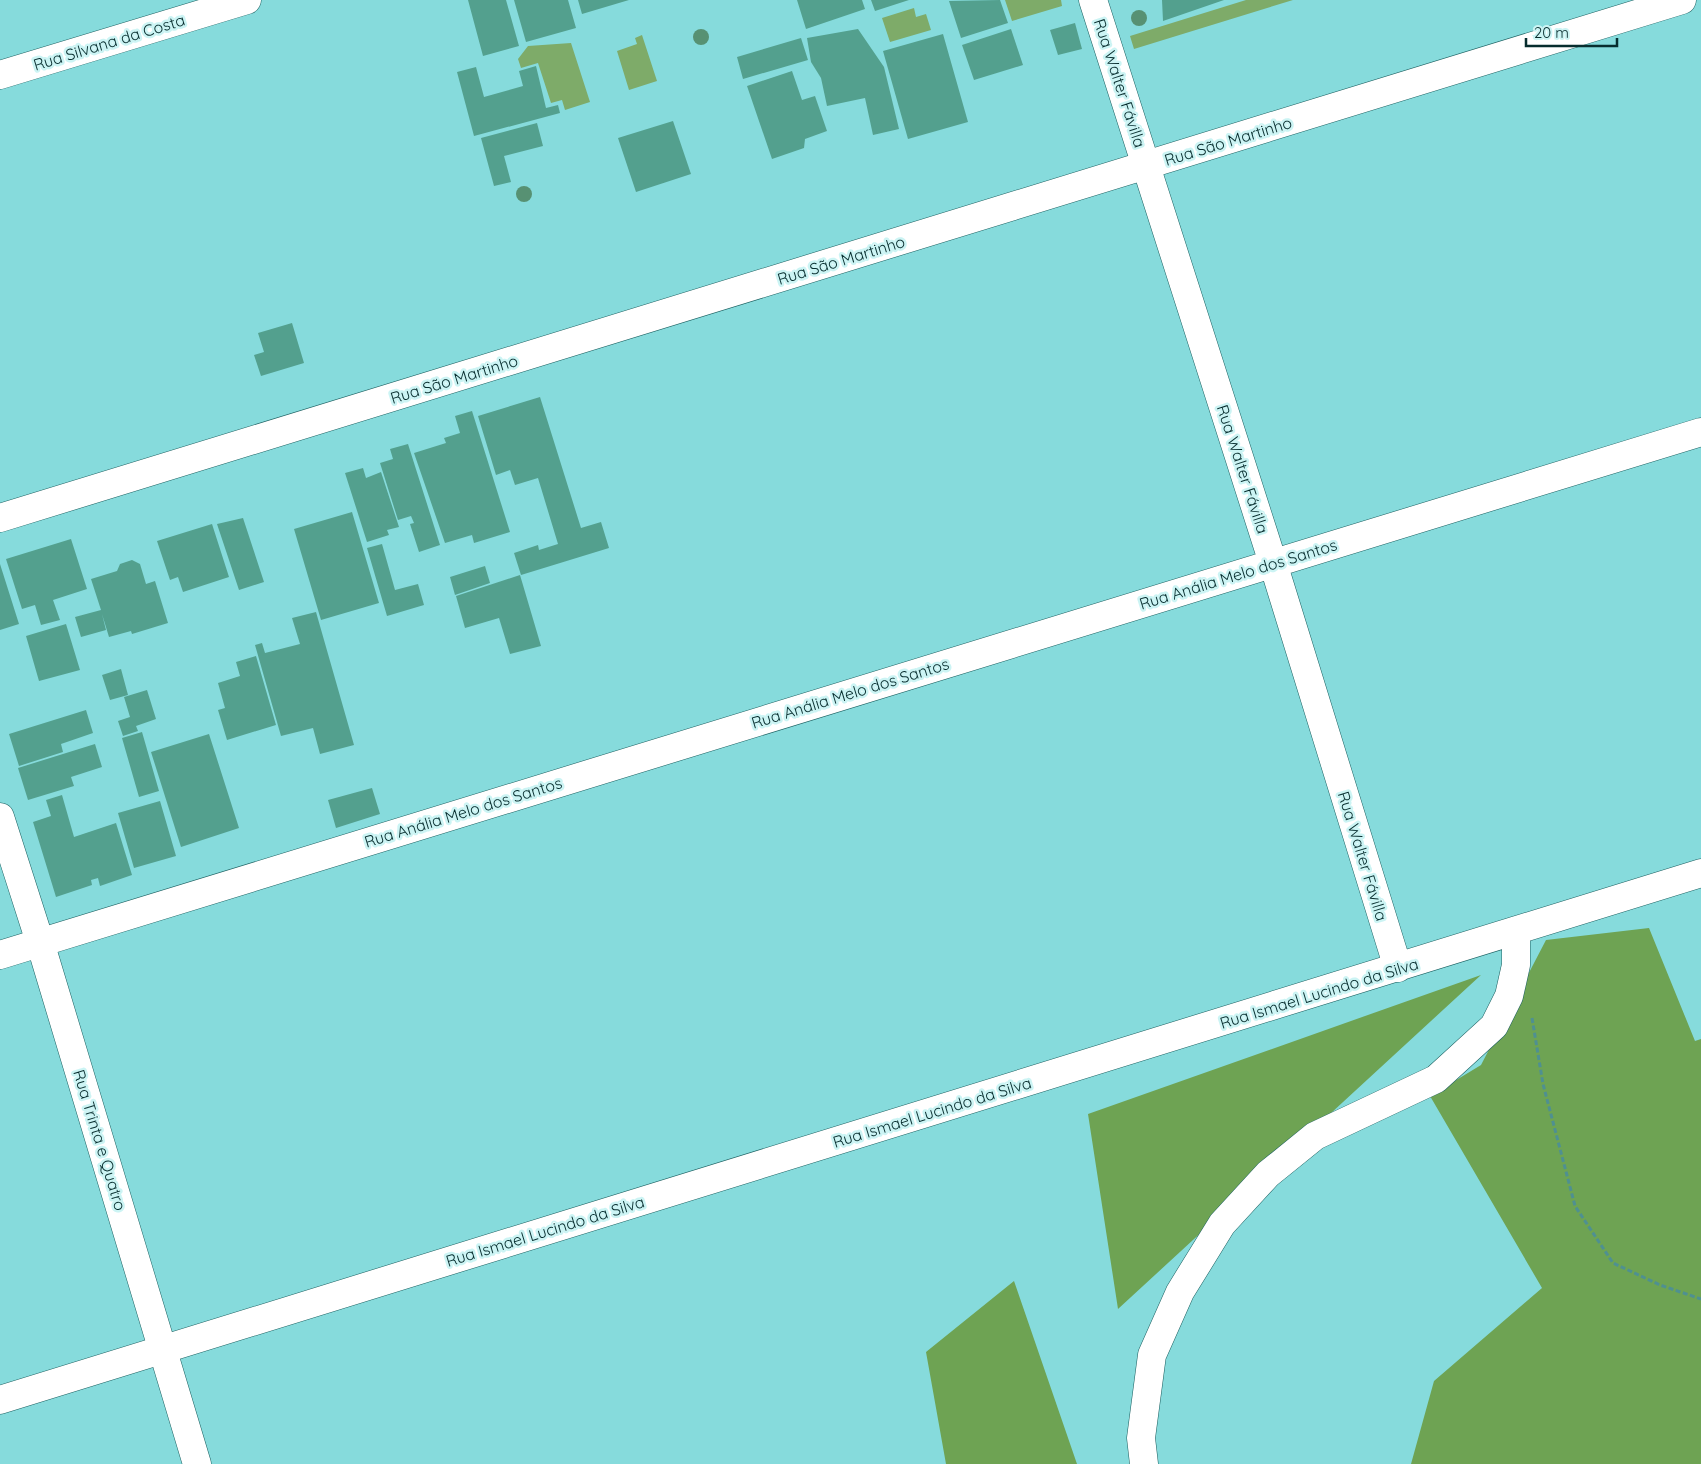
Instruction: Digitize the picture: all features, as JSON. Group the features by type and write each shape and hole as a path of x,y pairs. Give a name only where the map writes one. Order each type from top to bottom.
{"street":[{"name":"Rua Silvana da Costa","path":"0,75 247,0"},
{"name":"Rua Walter Fávilla","path":"1094,0 1273,563 1398,968"},
{"name":"Rua São Martinho","path":"0,518 1682,0"},
{"name":"Rua Anália Melo dos Santos","path":"0,954 1701,432"},
{"name":"Rua Trinta e Quatro","path":"0,817 40,942 197,1464"},
{"name":"Rua Ismael Lucindo da Silva","path":"0,1400 1701,873"},
{"path":"1144,1464 1141,1438 1152,1355 1180,1292 1222,1224 1268,1174 1315,1136 1436,1079 1494,1026 1509,996 1516,965 1516,931"}],"path":[{"path":"1532,1017 1543,1084 1575,1206 1614,1263 1660,1284 1701,1299"}],"green space":[{"path":"1005,0 1061,0 1062,6 1012,21"},
{"path":"1246,0 1293,0 1134,49 1130,36"},
{"path":"914,8 916,17 926,14 931,30 890,42 882,18"},
{"path":"642,35 657,81 629,90 617,51 637,44 635,38"},
{"path":"571,43 590,102 565,110 562,100 551,103 538,63 521,68 518,59 528,46"},
{"path":"1649,928 1695,1041 1701,1039 1701,1464 1411,1464 1434,1381 1542,1288 1430,1096 1481,1065 1546,940"},
{"path":"1481,975 1118,1309 1088,1114"},
{"path":"1014,1281 1077,1464 946,1464 926,1352"}],"building":[{"path":"468,0 506,0 519,46 483,56"},
{"path":"514,0 568,0 576,28 526,42"},
{"path":"578,0 629,0 582,14"},
{"path":"797,0 862,0 865,9 806,29"},
{"path":"871,0 909,0 875,11"},
{"path":"1000,0 1008,23 961,38 949,1"},
{"path":"1162,0 1224,0 1163,21"},
{"path":"1075,23 1082,49 1058,55 1050,30"},
{"path":"858,29 884,67 899,129 873,135 865,98 827,106 821,78 811,62 807,38"},
{"path":"1011,29 1023,65 974,80 962,45"},
{"path":"943,34 968,122 908,139 883,51"},
{"path":"801,38 808,60 743,79 737,57"},
{"path":"536,66 546,108 558,105 560,113 474,136 457,72 476,67 484,97 523,86 519,71"},
{"path":"792,71 802,100 815,96 827,131 805,139 804,148 772,159 747,86"},
{"path":"673,121 691,174 636,192 618,138"},
{"path":"537,123 543,146 504,156 511,182 494,186 481,138"},
{"path":"292,323 304,363 261,376 254,355 264,352 258,333"},
{"path":"540,397 581,528 601,522 609,548 521,575 514,553 538,545 539,550 558,544 538,478 515,485 510,470 496,475 478,416"},
{"path":"472,411 510,532 474,543 472,535 445,543 414,453 446,443 444,438 460,433 455,416"},
{"path":"408,444 440,545 419,552 410,524 414,523 411,516 398,520 380,463 393,459 390,449"},
{"path":"363,468 366,478 381,472 399,527 387,530 389,535 367,542 345,473"},
{"path":"352,512 379,603 321,620 294,529"},
{"path":"243,518 264,582 239,590 217,524"},
{"path":"212,524 229,577 183,592 178,577 170,580 157,541"},
{"path":"71,539 87,589 53,600 60,620 41,625 35,605 22,609 6,559"},
{"path":"382,544 395,590 418,584 424,605 387,616 367,548"},
{"path":"132,560 140,564 146,584 155,581 168,623 132,634 131,631 109,637 102,614 106,630 81,637 75,617 101,610 91,579 117,571 120,564"},
{"path":"0,564 19,624 0,630"},
{"path":"485,566 490,583 455,595 450,577"},
{"path":"520,575 541,646 510,654 499,618 465,628 456,596"},
{"path":"316,612 354,745 320,754 313,728 281,736 255,645 262,643 265,653 300,644 292,618"},
{"path":"66,624 80,670 39,681 26,636"},
{"path":"256,656 276,725 227,740 218,710 225,708 218,683 240,676 236,662"},
{"path":"121,669 128,695 110,700 102,675"},
{"path":"147,690 156,719 136,726 138,731 123,736 118,721 130,717 124,697"},
{"path":"86,710 93,733 61,744 63,752 19,766 9,734"},
{"path":"142,732 159,791 139,797 122,738"},
{"path":"209,734 239,828 181,847 151,752"},
{"path":"95,744 102,767 71,777 74,786 28,800 18,768"},
{"path":"372,788 380,814 336,828 328,800"},
{"path":"62,795 74,837 116,823 132,875 100,886 98,878 91,880 92,885 56,897 33,822 51,816 46,800"},
{"path":"160,801 176,856 134,868 118,813"}]}
